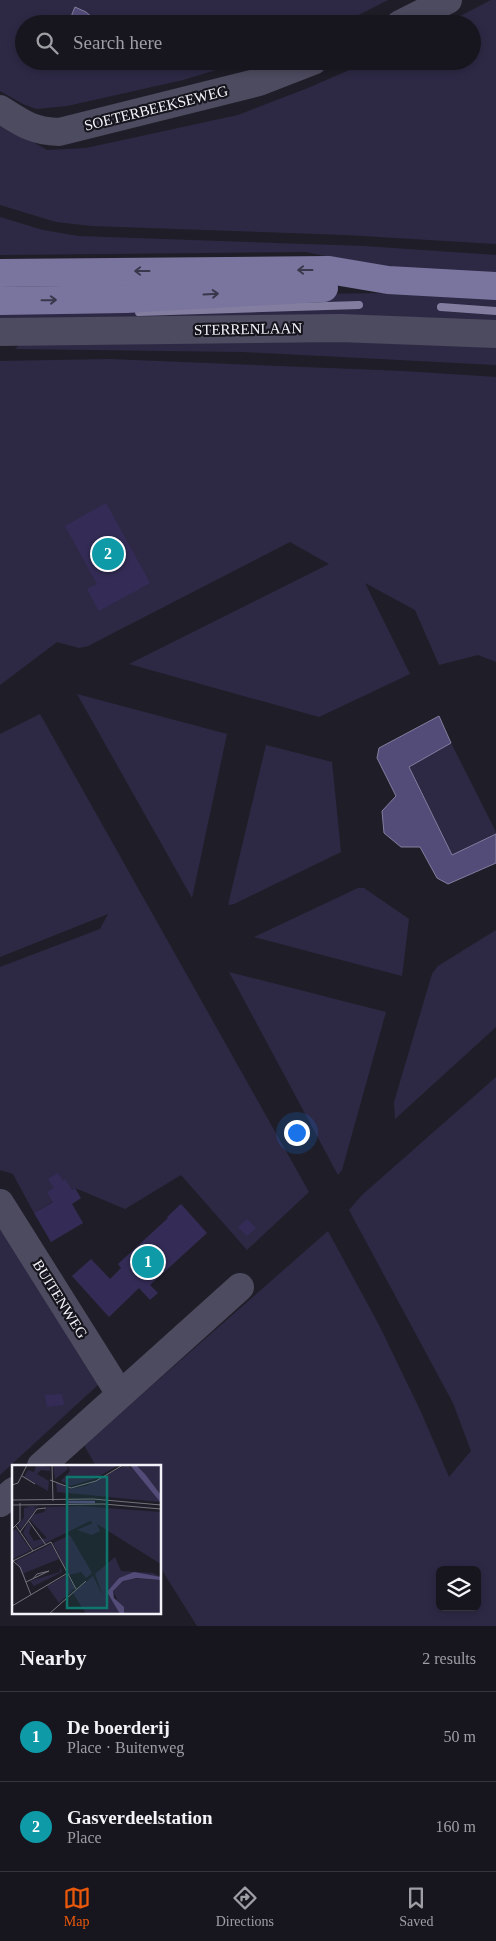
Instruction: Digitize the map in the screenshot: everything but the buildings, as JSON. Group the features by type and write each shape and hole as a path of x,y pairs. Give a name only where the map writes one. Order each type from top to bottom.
{"main road":[{"path":"0,273 329,270 388,280 496,286"},
{"path":"0,301 126,299 332,287 388,280"}],"street":[{"path":"418,15 448,0"},
{"name":"SOETERBEEKSEWEG","path":"0,109 25,126 40,131 59,132 259,82 290,70"},
{"name":"STERRENLAAN","path":"0,332 340,328 496,334"},
{"name":"BUITENWEG","path":"0,1203 120,1394"},
{"path":"42,1465 240,1287"},
{"path":"0,1503 12,1493"}],"shaded area":[{"path":"0,0 388,0 359,15 90,15 86,12 72,15 15,15 15,70 216,70 183,80 67,106 36,109 0,91"},
{"path":"491,0 496,0 496,244 346,235 92,226 56,222 0,205 0,123 47,150 86,148 238,115 349,70 481,70 481,15 462,15"},
{"path":"75,7 90,15 72,15"},
{"path":"0,217 43,230 78,236 364,246 496,255 496,274 372,266 306,252 0,255"},
{"path":"393,293 496,298 496,321 376,316 0,320 0,307 316,294"},
{"path":"335,341 496,346 496,365 242,352 15,349 20,344"},
{"path":"109,359 403,371 496,377 496,662 478,655 439,665 415,610 365,583 410,674 319,717 129,664 329,564 290,542 88,646 79,648 57,642 0,685 0,361"},
{"path":"77,694 227,734 192,898"},
{"path":"40,714 309,1192 247,1250 181,1175 125,1209 75,1188 34,1213 13,1174 0,1170 0,967 100,929 108,914 0,957 0,734"},
{"path":"439,716 451,743 409,767 452,855 496,834 496,863 448,884 437,878 420,847 401,847 384,833 382,811 396,796 377,758 379,748"},
{"path":"451,743 496,832 496,834 452,855 409,767"},
{"path":"266,745 332,762 341,852 234,904 228,905"},
{"path":"358,888 364,888 409,919 402,976 254,937"},
{"path":"496,930 496,1027 395,1119 394,1102 432,974 438,966"},
{"path":"229,972 386,1012 342,1170 338,1175"},
{"path":"496,1077 496,1626 197,1626 161,1569 161,1465 95,1465 84,1445 328,1231 379,1325 421,1412 449,1477 471,1451 453,1403 349,1210 362,1195"},
{"path":"0,1215 100,1383 0,1475"}],"waterway":[{"path":"139,312 359,305"},
{"path":"441,307 496,311"}],"place":[{"name":"Gasverdeelstation","path":"108,554"},
{"name":"De boerderij","path":"148,1262"}]}
